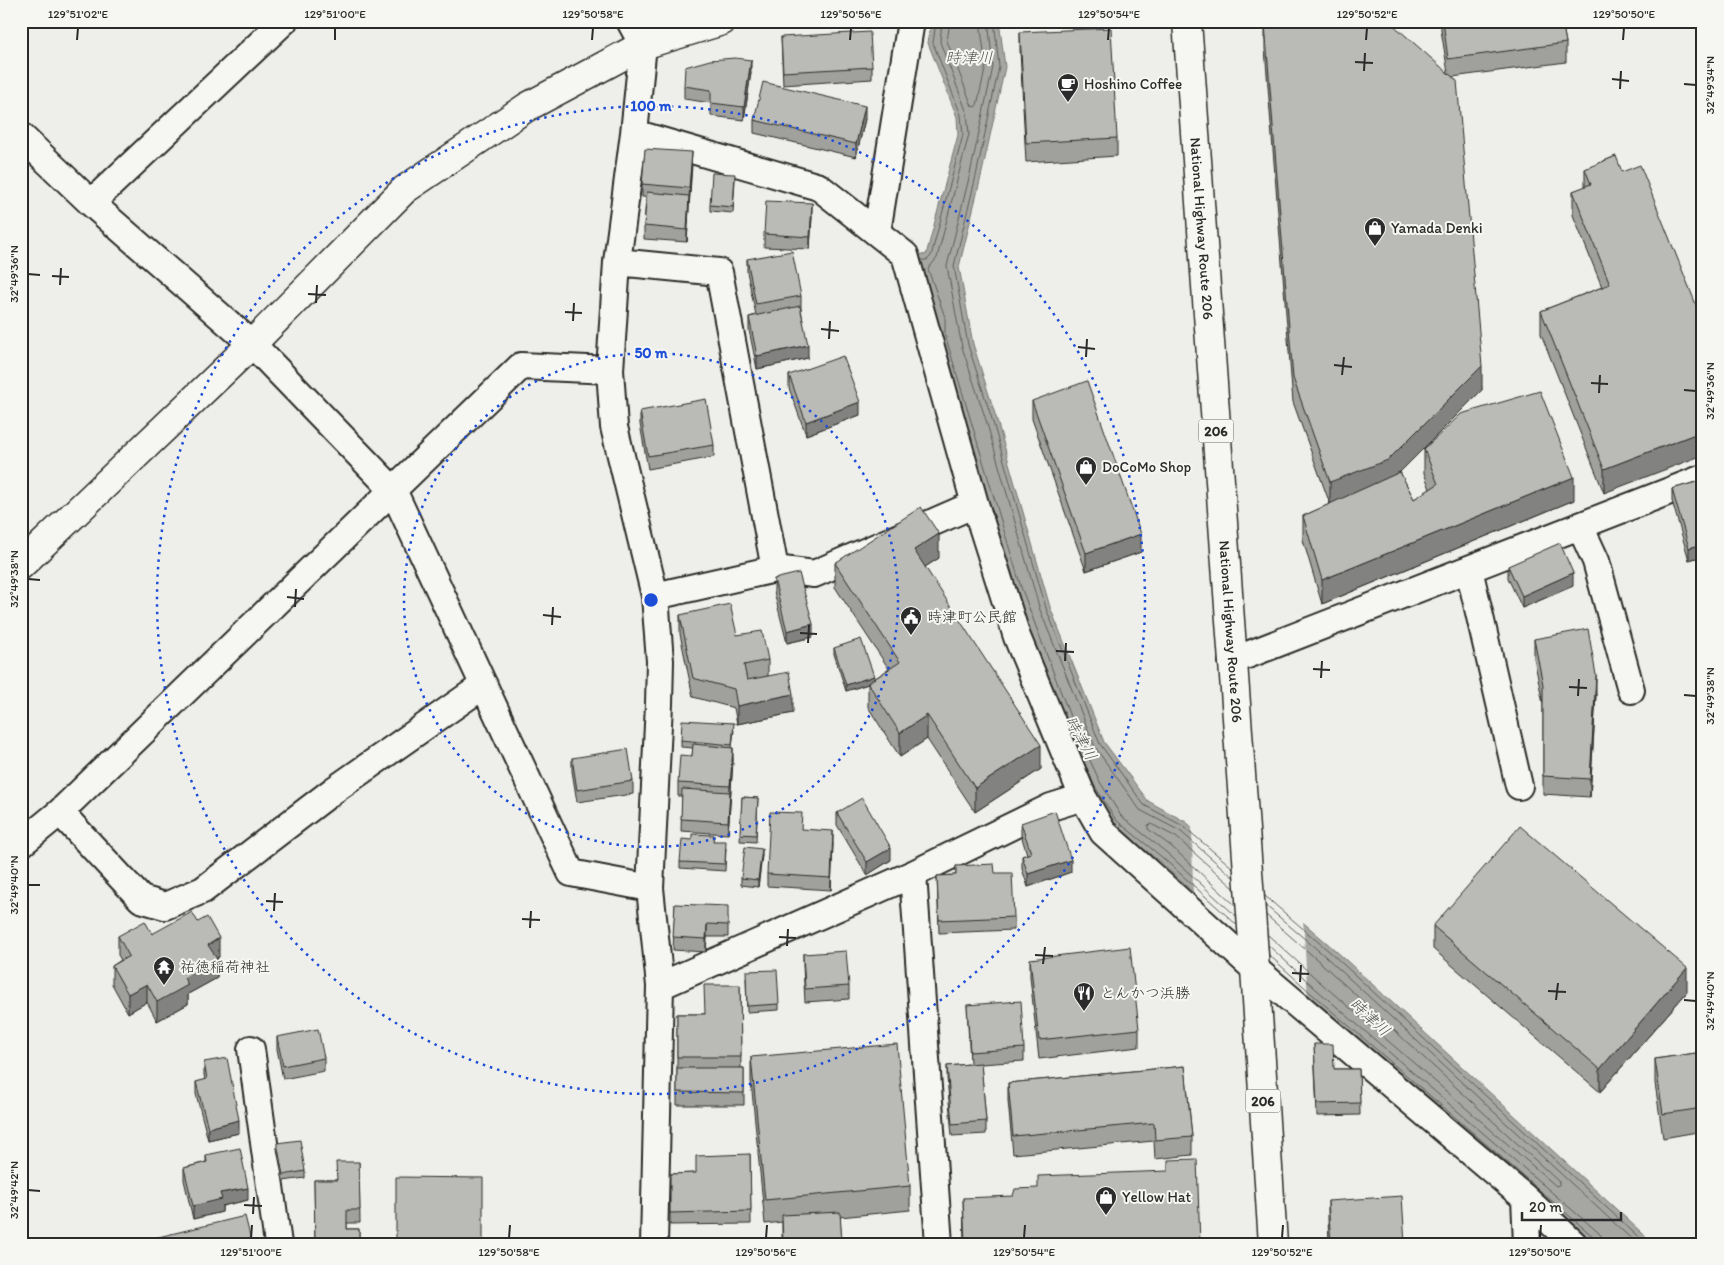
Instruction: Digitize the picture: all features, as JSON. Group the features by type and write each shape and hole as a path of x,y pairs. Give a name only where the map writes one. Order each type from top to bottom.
{"main road":[{"path":"21,565 252,344 404,190 527,107 643,45 722,21"},
{"name":"National Highway Route 206","path":"1187,21 1273,1244"}],"street":[{"path":"91,203 284,21"},
{"path":"630,21 643,45 634,133 617,262 610,370 614,427 655,596 660,669 650,888 660,986 652,1243"},
{"path":"877,232 911,21"},
{"path":"634,133 819,187 905,255 975,504 1017,637 1082,798 1103,832 1525,1198 1574,1244"},
{"path":"21,136 91,203 252,344 393,490 571,873 650,888"},
{"path":"617,262 719,272 775,569"},
{"path":"21,844 60,812 521,366 610,370"},
{"path":"1232,661 1703,478"},
{"path":"655,596 775,569 814,574 975,504"},
{"path":"1580,526 1596,561 1630,690"},
{"path":"1469,569 1520,786"},
{"path":"60,812 141,899 165,906 203,890 334,790 484,685"},
{"path":"660,986 913,874 1051,807 1082,798"},
{"path":"913,874 939,1244"},
{"path":"251,1049 278,1244"},
{"path":"1525,1198 1527,1244"}],"water":[{"name":"時津川","path":"931,21 1001,21 1000,28 1005,67 959,267 973,344 996,417 1050,607 1104,742 1148,801 1186,822 1334,949 1654,1244 1594,1244 1308,997 1160,862 1112,824 1090,787 1010,590 910,253 926,255 958,135 957,117 928,43"}],"pier":[{"path":"1192,824 1303,919 1308,1000 1193,895"}],"building":[{"path":"1443,21 1562,21 1566,43 1448,59"},
{"name":"Yamada Denki","path":"1390,22 1457,81 1482,366 1388,460 1330,482 1293,378 1265,25"},
{"name":"Hoshino Coffee","path":"1111,28 1117,138 1026,143 1020,32"},
{"path":"870,32 872,67 783,72 781,37"},
{"path":"735,58 751,60 744,107 711,103 711,90 684,86 685,67 710,60"},
{"path":"763,82 865,106 856,144 754,120"},
{"path":"645,149 692,152 689,188 642,184"},
{"path":"1616,156 1622,172 1640,165 1703,322 1703,431 1604,469 1541,311 1610,284 1573,191 1591,184 1585,169"},
{"path":"712,173 735,174 733,207 710,205"},
{"path":"647,192 689,196 687,230 644,226"},
{"path":"766,201 812,203 810,237 764,234"},
{"path":"792,251 801,296 756,304 747,259"},
{"path":"800,306 808,345 757,356 749,317"},
{"path":"843,356 860,402 806,422 789,375"},
{"name":"DoCoMo Shop","path":"1087,381 1141,534 1086,553 1032,401"},
{"path":"1540,391 1574,477 1322,580 1303,516 1400,472 1414,499 1438,484 1424,449 1461,414"},
{"path":"706,399 714,445 648,456 640,411"},
{"path":"1703,480 1703,544 1689,548 1672,489"},
{"name":"時津町公民館","path":"921,507 939,534 914,550 1041,745 975,788 927,715 900,733 868,683 900,662 835,563"},
{"path":"1560,543 1573,573 1522,596 1508,566"},
{"path":"799,573 813,624 787,631 774,579"},
{"path":"730,604 737,635 762,631 768,660 744,665 747,680 789,672 793,694 737,706 734,689 693,678 680,615"},
{"path":"1588,629 1596,675 1590,779 1543,776 1543,685 1534,639"},
{"path":"861,639 874,676 846,685 834,648"},
{"path":"682,720 734,723 732,745 681,740"},
{"path":"693,744 733,748 730,786 678,783 680,755 692,756"},
{"path":"628,749 633,781 577,790 572,758"},
{"path":"682,789 730,792 728,822 681,819"},
{"path":"742,797 758,798 756,835 740,834"},
{"path":"862,798 891,848 867,862 837,813"},
{"path":"1055,811 1071,860 1028,874 1022,856 1031,853 1021,823"},
{"path":"770,812 802,813 801,829 833,831 831,878 767,874"},
{"path":"1520,826 1687,968 1600,1069 1433,926"},
{"path":"692,834 714,835 713,841 726,841 725,864 680,862 682,839 692,840"},
{"path":"745,847 762,849 758,880 741,878"},
{"path":"994,864 995,873 1012,873 1014,917 939,920 937,876 956,875 956,866"},
{"path":"675,904 728,906 728,925 707,924 706,939 673,937"},
{"path":"192,912 198,922 207,917 219,938 208,945 217,959 184,978 188,985 157,1002 147,984 128,994 112,966 129,956 118,936 145,921 152,934"},
{"name":"とんかつ浜勝","path":"1130,947 1139,1029 1039,1040 1030,959"},
{"path":"846,951 849,986 805,989 803,954"},
{"path":"777,970 779,1004 747,1006 746,971"},
{"path":"704,985 740,985 741,1057 677,1057 677,1014 705,1014"},
{"path":"1021,1001 1024,1048 970,1052 967,1005"},
{"path":"318,1029 324,1058 283,1066 277,1037"},
{"path":"897,1044 910,1186 765,1200 751,1057"},
{"path":"1314,1044 1333,1044 1334,1069 1359,1069 1360,1103 1317,1104"},
{"path":"1703,1052 1703,1108 1663,1114 1655,1059"},
{"path":"227,1058 239,1120 208,1128 196,1082 207,1079 204,1062"},
{"path":"981,1063 986,1121 952,1124 947,1066"},
{"path":"1185,1066 1192,1137 1155,1140 1154,1123 1013,1136 1008,1083"},
{"path":"677,1068 744,1068 744,1093 677,1092"},
{"path":"300,1140 305,1171 283,1175 277,1143"},
{"path":"240,1148 248,1188 220,1193 222,1199 193,1206 184,1168 207,1162 206,1155"},
{"path":"750,1154 751,1211 670,1213 670,1174 696,1173 696,1156"},
{"name":"Yellow Hat","path":"1197,1159 1200,1244 965,1244 963,1198 1013,1196 1015,1189 1038,1188 1038,1176 1168,1171 1168,1160"},
{"path":"336,1162 359,1162 360,1210 347,1210 347,1229 359,1229 359,1242 315,1242 314,1180 337,1180"},
{"path":"396,1177 483,1178 483,1244 396,1244"},
{"path":"1402,1196 1405,1244 1331,1244 1328,1201"},
{"path":"840,1212 842,1244 783,1244 782,1215"},
{"path":"245,1216 252,1244 138,1244 138,1242"},
{"path":"1563,1237 1570,1244 1557,1244"}],"place":[{"name":"Hoshino Coffee","path":"1068,103"},
{"name":"Yamada Denki","path":"1375,247"},
{"name":"DoCoMo Shop","path":"1086,486"},
{"name":"時津町公民館","path":"911,636"},
{"name":"祐徳稲荷神社","path":"164,986"},
{"name":"とんかつ浜勝","path":"1084,1012"},
{"name":"Yellow Hat","path":"1106,1216"}]}
